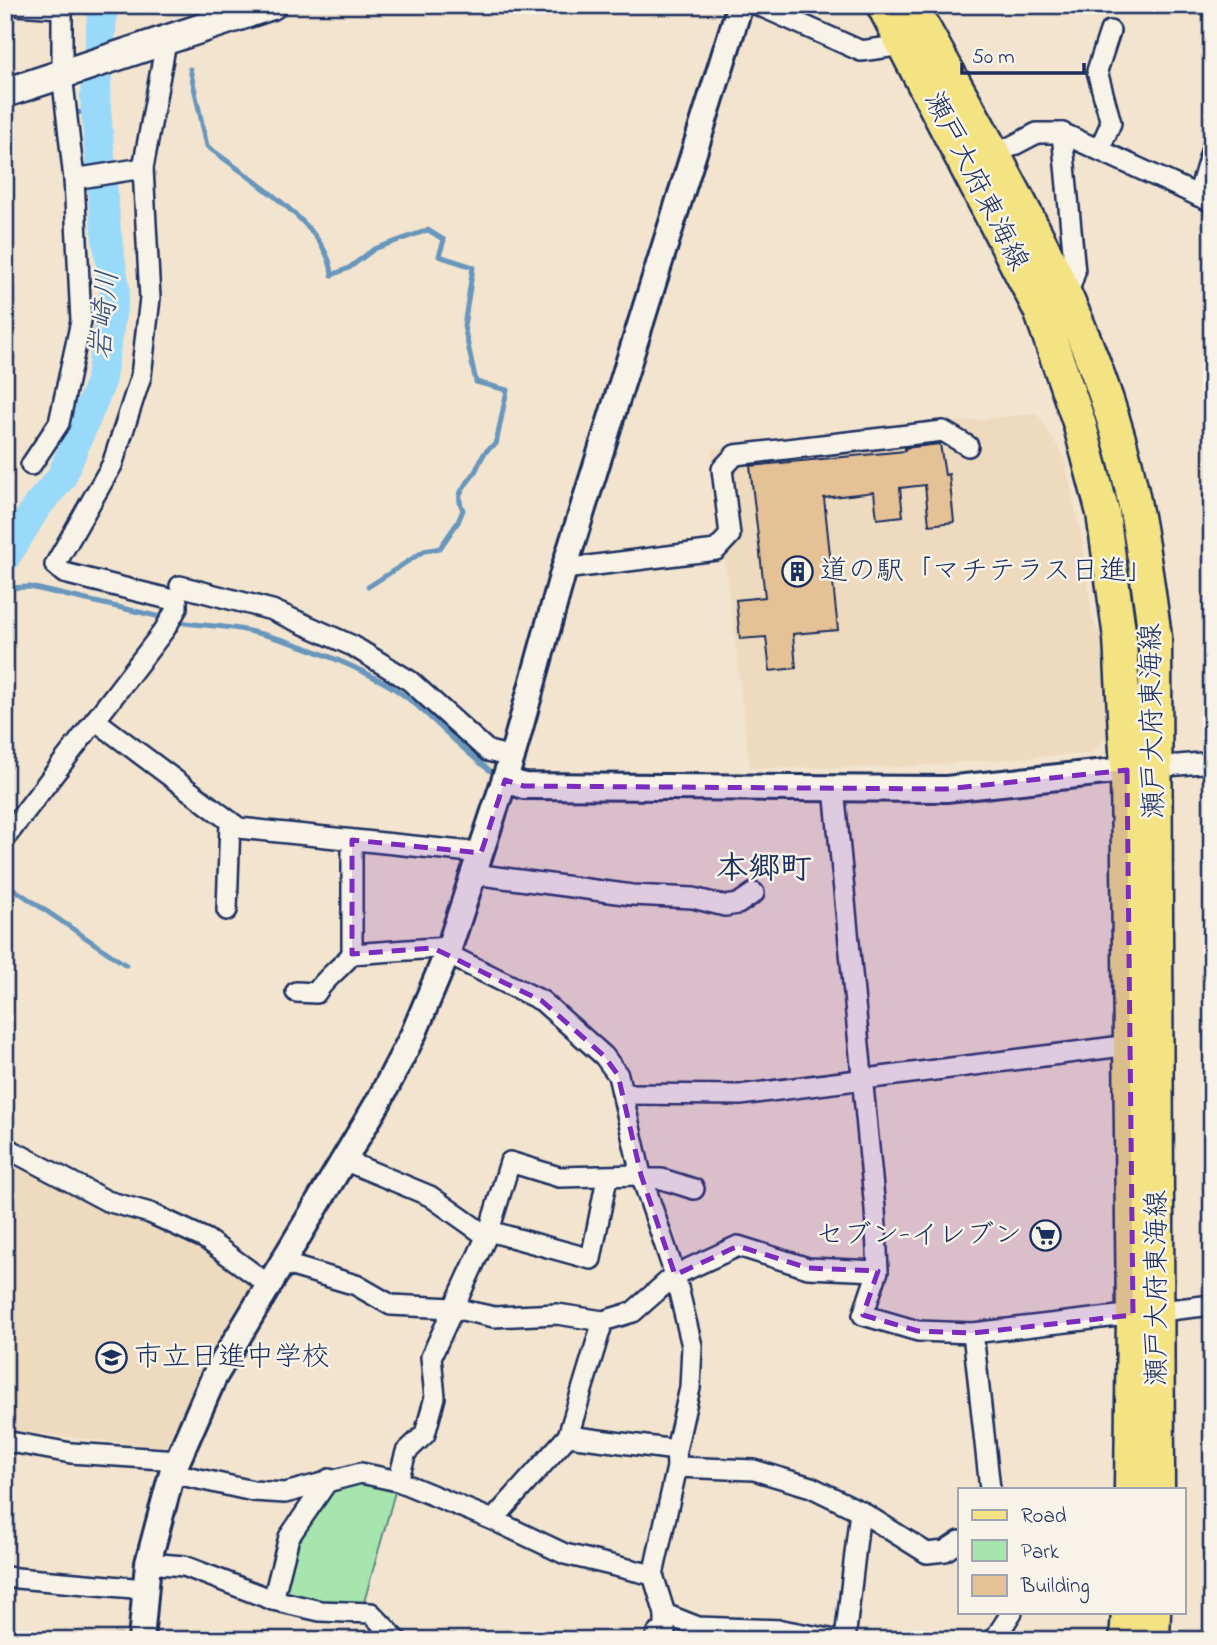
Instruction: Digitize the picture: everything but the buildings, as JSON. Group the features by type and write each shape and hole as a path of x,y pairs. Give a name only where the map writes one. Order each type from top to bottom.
{"main road":[{"path":"5,93 272,5"},
{"name":"瀬戸大府東海線","path":"883,5 1040,310 1079,422 1105,526 1142,768 1146,1314 1131,1488"},
{"name":"瀬戸大府東海線","path":"911,5 1067,297 1113,418 1138,512 1156,637 1142,768 1130,1045 1158,1488"},
{"path":"1126,1640 1128,1614"},
{"path":"1153,1640 1154,1614"}],"street":[{"path":"15,5 62,7 64,74 77,178 81,321 59,423 31,465"},
{"path":"141,1640 148,1563 175,1466 214,1377 346,1161 413,1035 448,950 509,769 564,569 740,5"},
{"path":"758,5 861,51 904,45"},
{"path":"1099,150 1111,123 1097,71 1110,31"},
{"path":"5,838 164,629 177,608 177,601 64,573 55,565 112,465 141,376 150,298 140,168 161,43"},
{"path":"993,156 1037,133 1062,133 1205,199 1212,148"},
{"path":"1062,133 1075,272 1067,297"},
{"path":"77,178 140,168"},
{"path":"564,569 716,550 730,535 722,469 735,455 943,431 968,446"},
{"path":"180,586 272,610 353,646 410,681 509,769 524,786 946,789 1212,762"},
{"path":"95,720 239,828 352,840 632,895 693,898 725,906 738,904 754,892"},
{"path":"834,788 878,1272 863,1315 918,1331 973,1333 1212,1305"},
{"path":"227,910 230,822"},
{"path":"296,992 316,993 325,980 341,968 352,954 352,840"},
{"path":"352,954 448,950 542,1002 604,1056 618,1075 641,1177 675,1275 692,1346 690,1388 653,1575 666,1614 665,1632 657,1634 655,1640"},
{"path":"624,1094 740,1095 1130,1045"},
{"path":"5,1147 107,1201 150,1213 206,1239 269,1284"},
{"path":"346,1161 430,1196 487,1233 591,1259 607,1178"},
{"path":"398,1481 406,1452 425,1434 435,1397 431,1357 487,1233 509,1162 559,1177 641,1177 662,1179 694,1189"},
{"path":"282,1263 356,1284 391,1305 453,1308 494,1317 557,1314 603,1321 633,1312 675,1275 738,1247 808,1268 878,1272"},
{"path":"493,1520 568,1436 603,1321"},
{"path":"973,1333 990,1488"},
{"path":"568,1436 677,1459 754,1470 811,1487 860,1511 926,1553 945,1551 958,1542"},
{"path":"5,1441 71,1453 175,1466 253,1492 285,1493 361,1473 398,1481 493,1520 565,1555 653,1575"},
{"path":"273,1600 289,1536 330,1479"},
{"path":"845,1640 860,1511"},
{"path":"148,1563 184,1566 273,1600 320,1611 371,1613 397,1640"},
{"path":"5,1577 145,1589"},
{"path":"666,1614 698,1627 782,1630 835,1640"},
{"path":"994,1640 1011,1614"}],"highlighted area":[{"path":"1127,770 1133,1315 973,1333 918,1331 863,1315 878,1271 808,1268 738,1246 675,1275 641,1175 618,1075 604,1056 542,1001 433,948 352,954 352,840 481,853 505,780 524,786 946,789"}],"shaded area":[{"name":"道の駅「マチテラス日進」","path":"1037,413 1064,457 1084,550 1092,618 1098,632 1107,640 1114,730 1092,753 895,767 750,768 712,450"},
{"name":"市立日進中学校","path":"5,1157 134,1209 260,1286 164,1447 5,1430"}],"green space":[{"path":"361,1483 395,1492 364,1602 323,1602 287,1594 285,1582 292,1553 316,1511 332,1488"}],"waterway":[{"name":"岩崎川","path":"5,558 37,506 61,478 100,384 115,289 106,231 95,97 103,5"},
{"path":"190,69 207,146 283,203 301,220 317,238 328,257 332,275 349,268 374,249 428,230 444,240 439,256 473,267 464,326 476,382 507,390 496,444 484,454 462,491 460,499 463,510 440,548 424,551 368,587"},
{"path":"70,112 97,113"},
{"path":"5,588 30,587 165,618"},
{"path":"174,621 262,634 316,652 369,675 413,702 492,772"},
{"path":"5,883 126,965"}],"place":[{"name":"道の駅「マチテラス日進」","path":"797,572"},
{"name":"セブン-イレブン","path":"1045,1236"},
{"name":"市立日進中学校","path":"111,1358"}],"district":[{"name":"本郷町","path":"764,870"}]}
